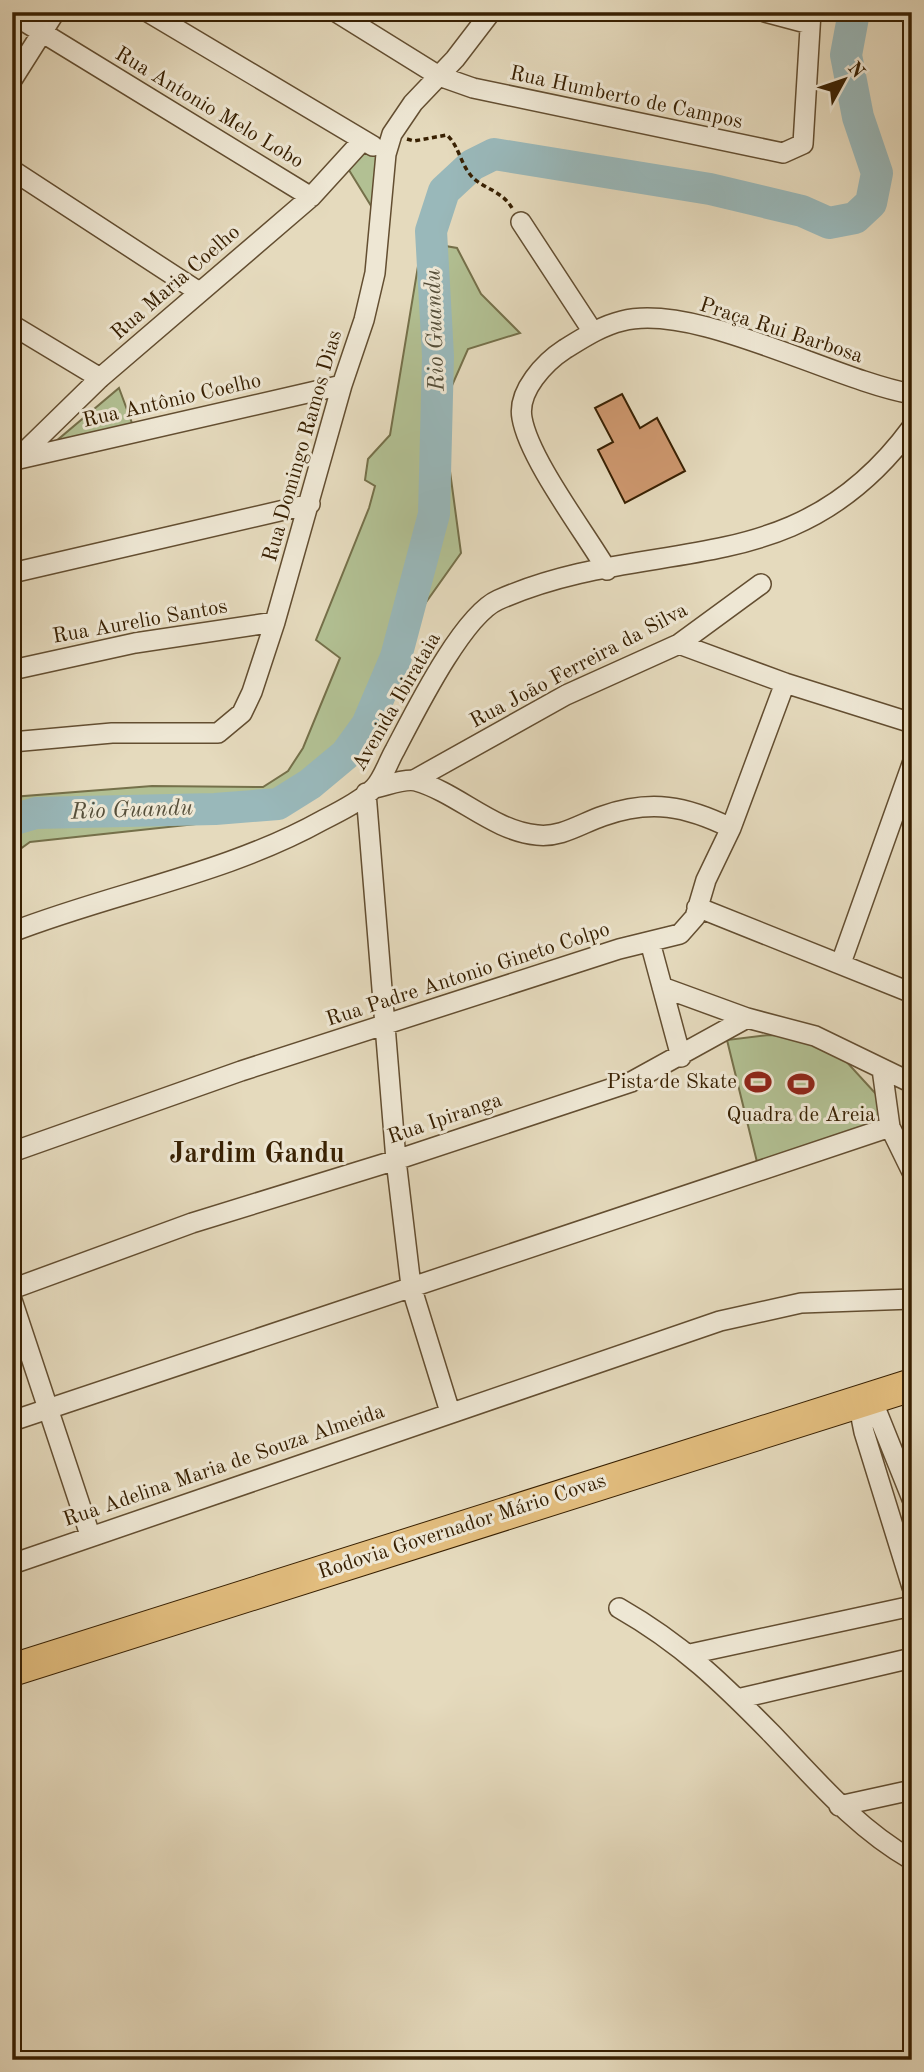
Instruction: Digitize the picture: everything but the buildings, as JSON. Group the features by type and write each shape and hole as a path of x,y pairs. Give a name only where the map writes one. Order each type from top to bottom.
{"highway":[{"name":"Rodovia Governador Mário Covas","path":"12,1670 912,1385"}],"street":[{"path":"12,80 55,12"},
{"path":"148,12 386,154"},
{"name":"Rua Humberto de Campos","path":"336,12 439,76 531,103 783,153 803,144 811,18"},
{"name":"Rua Domingo Ramos Dias","path":"12,742 112,733 218,733 242,713 248,703 275,622 342,385 364,320 375,273 386,154 392,134 412,103 439,76 491,12"},
{"path":"765,12 811,18"},
{"name":"Rua Antonio Melo Lobo","path":"12,14 310,197"},
{"name":"Rua Maria Coelho","path":"15,460 100,378 310,197 363,140"},
{"path":"12,170 199,292"},
{"path":"521,222 593,331"},
{"name":"Praça Rui Barbosa","path":"607,570 530,442 521,415 535,378 554,357 593,331 623,320 654,318 691,323 863,382 912,394"},
{"path":"12,325 100,378"},
{"name":"Rua Antônio Coelho","path":"15,460 342,385"},
{"name":"Avenida Ibirataia","path":"12,932 137,893 289,839 370,791 436,673 460,638 495,601 541,584 729,548 770,537 843,499 889,456 912,427"},
{"path":"12,573 310,504"},
{"name":"Rua João Ferreira da Silva","path":"370,791 414,780 566,695 679,644 761,584"},
{"name":"Rua Aurelio Santos","path":"12,670 135,643 275,622"},
{"path":"679,644 785,683 912,723"},
{"name":"Rua Padre Antonio Gineto Colpo","path":"12,1152 241,1071 685,930 695,917 706,880 731,828 785,683"},
{"path":"841,963 912,764"},
{"path":"414,780 513,829 539,835 569,831 603,816 647,804 689,811 731,828"},
{"path":"370,791 396,1160 411,1286 450,1412"},
{"path":"697,907 912,993"},
{"path":"650,942 681,1057"},
{"path":"662,987 747,1018 815,1036 912,1083"},
{"name":"Rua Ipiranga","path":"12,1289 192,1223 396,1160 631,1082 681,1057 747,1018"},
{"path":"881,1069 890,1127 912,1172"},
{"path":"12,1421 890,1127"},
{"name":"Rua Adelina Maria de Souza Almeida","path":"12,1564 90,1535 720,1321 800,1303 912,1299"},
{"path":"12,1300 90,1535"},
{"path":"864,1400 912,1499"},
{"path":"864,1400 864,1432 912,1587"},
{"path":"690,1654 912,1606"},
{"path":"619,1608 670,1638 690,1654 839,1806 894,1850 912,1860"},
{"path":"737,1699 912,1658"},
{"path":"839,1806 912,1790"}],"path":[{"path":"392,134 414,141 445,134 453,140 469,174 508,200 521,222"}],"green space":[{"path":"365,147 378,149 381,222 344,162"},
{"path":"422,242 457,248 481,294 520,333 468,349 450,390 449,464 461,553 417,615 394,683 368,740 338,773 280,815 30,842 12,855 12,797 152,786 263,787 288,771 303,748 340,658 316,640 369,508 375,486 365,480 368,459 390,435"},
{"path":"119,388 136,434 55,442"},
{"path":"769,1035 800,1036 834,1048 876,1094 882,1114 878,1130 758,1166 727,1040"}],"waterway":[{"name":"Rio Guandu","path":"12,820 36,813 215,809 278,804 310,784 346,754 367,725 396,657 434,514 438,356 431,231 444,191 472,165 494,154 710,189 802,211 829,223 855,218 871,203 877,173 858,117 846,55 854,12"}],"place":[{"name":"Pista de Skate","path":"758,1082"},
{"name":"Quadra de Areia","path":"801,1084"}],"district":[{"name":"Jardim Gandu","path":"257,1155"}]}
